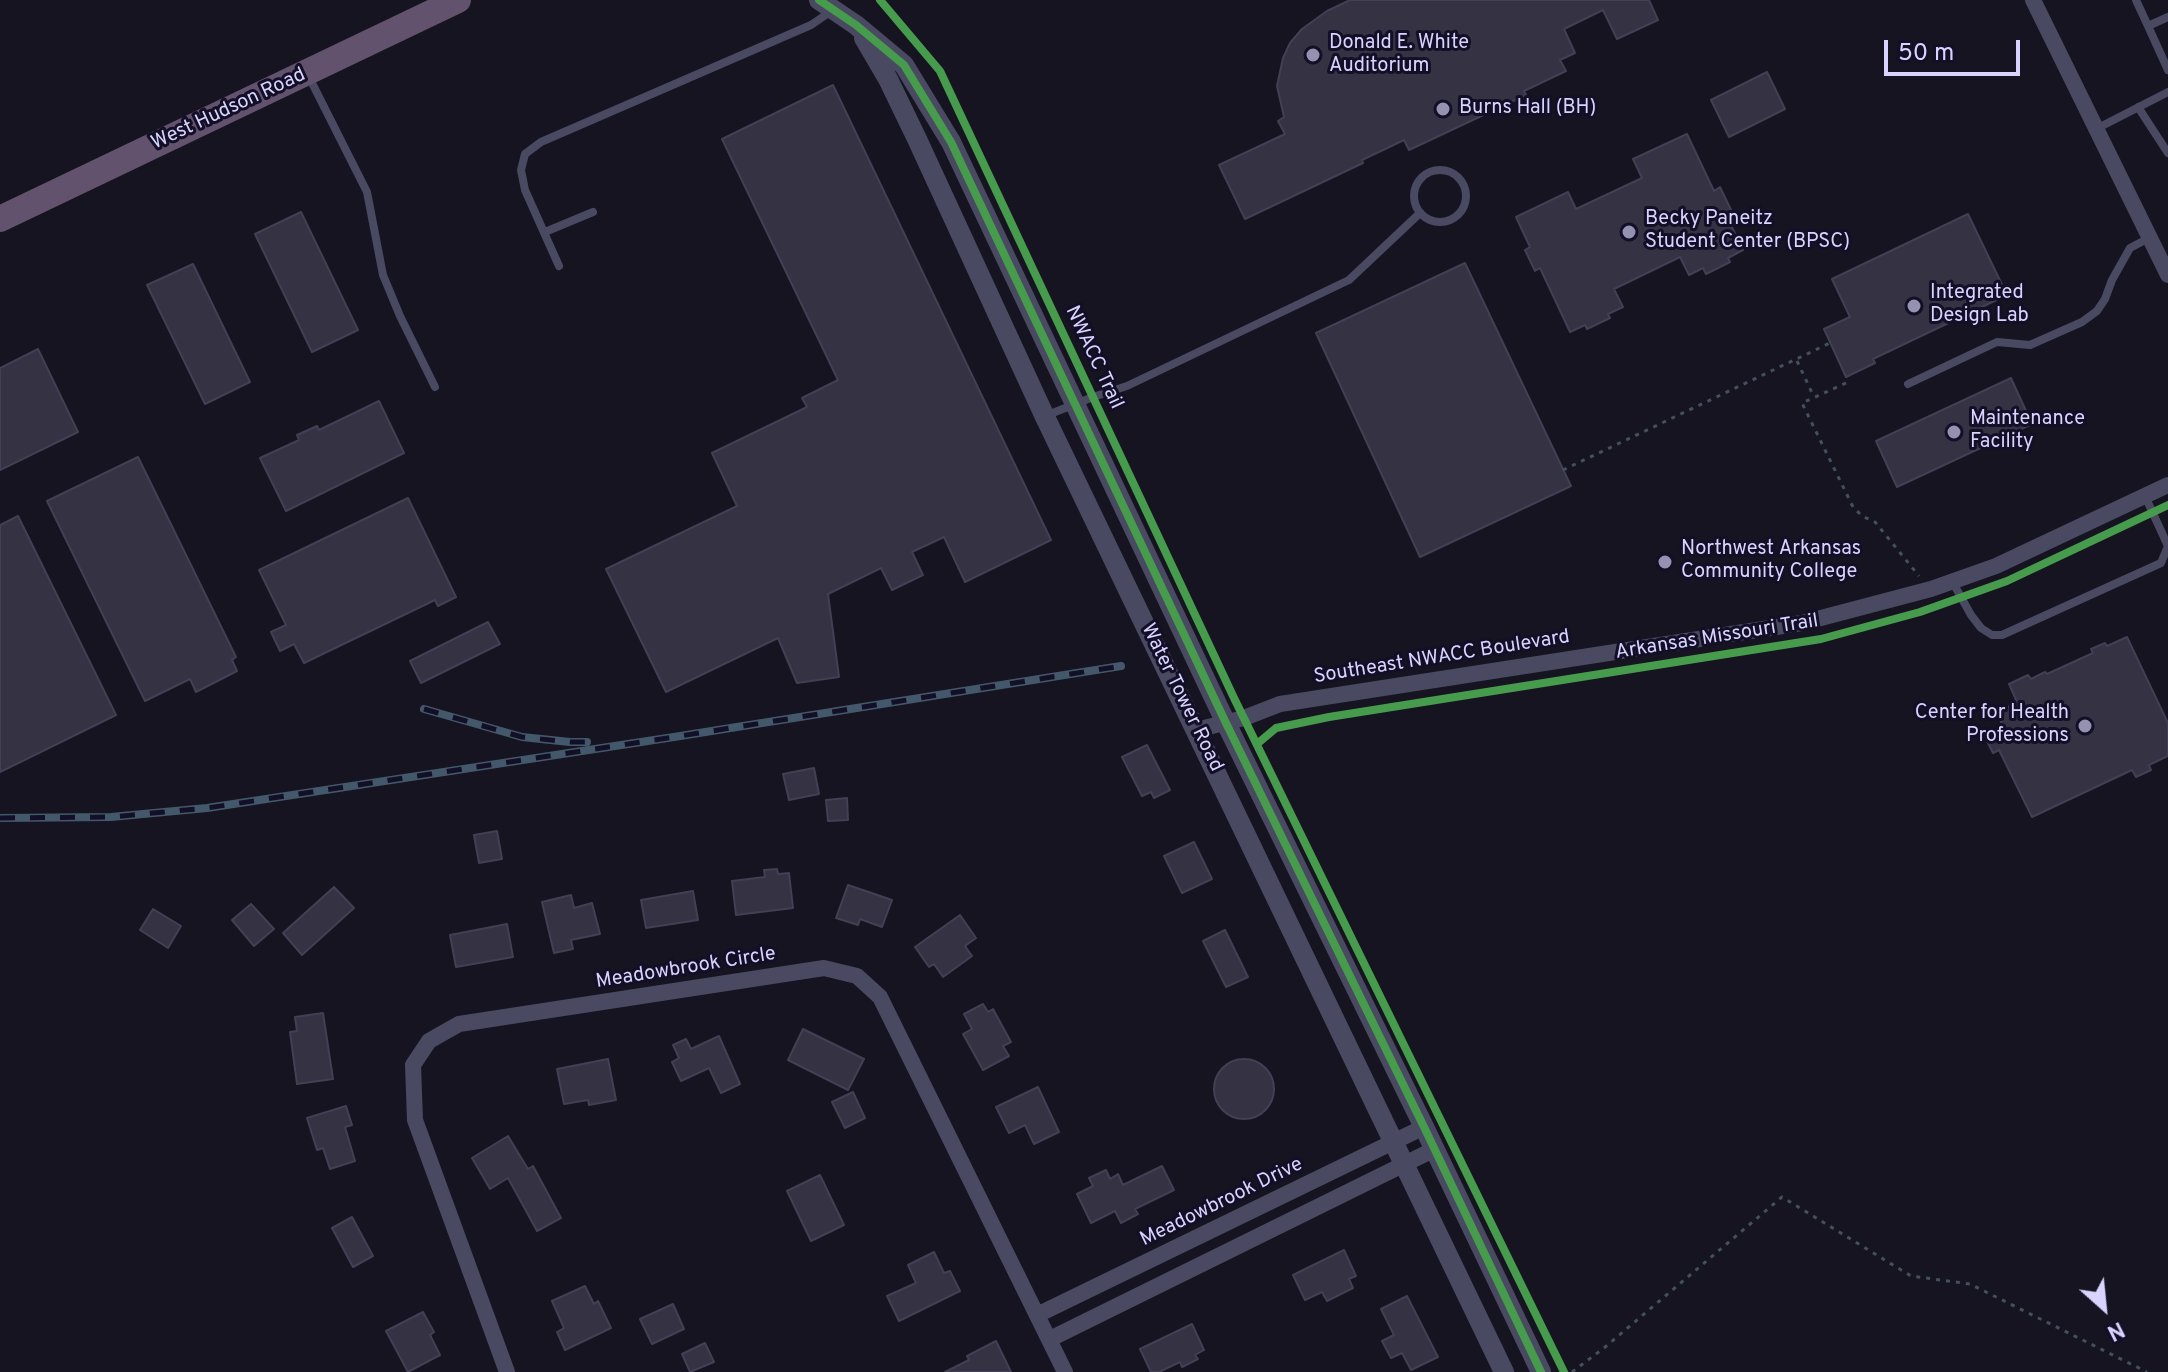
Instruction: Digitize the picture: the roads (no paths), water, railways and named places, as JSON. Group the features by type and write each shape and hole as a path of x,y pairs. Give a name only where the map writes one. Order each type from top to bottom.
{"highway":[{"name":"West Hudson Road","path":"0,219 458,0"}],"street":[{"path":"2033,0 2168,275"},
{"name":"Water Tower Road","path":"826,5 856,25 904,65 951,142 1225,721 1541,1372"},
{"name":"Water Tower Road","path":"856,25 888,79 1045,417 1504,1372"},
{"name":"Southeast NWACC Boulevard","path":"1196,730 1299,700 1802,623 1931,589 1996,566 2168,485"},
{"name":"Meadowbrook Circle","path":"507,1372 415,1120 413,1065 429,1041 459,1024 824,968 857,976 880,997 1065,1372"},
{"name":"Meadowbrook Drive","path":"1037,1315 1424,1127"},
{"path":"1050,1339 1435,1149"}],"lane":[{"path":"2136,0 2168,70"},
{"path":"559,266 525,190 521,170 525,154 541,142 811,25 826,5"},
{"path":"2148,26 2168,17"},
{"path":"307,73 367,192 383,275 435,387"},
{"path":"2096,129 2168,92"},
{"path":"2138,107 2168,153"},
{"path":"1442,170 1450,172 1462,183 1463,208 1451,219 1434,221 1420,213 1414,197 1419,181 1425,175 1442,170"},
{"path":"545,232 593,212"},
{"path":"1045,417 1127,386 1349,280 1420,213"},
{"path":"1908,384 1997,342 2030,345 2082,322 2097,311 2105,299 2130,248 2150,238"},
{"path":"1952,581 1981,628 1992,635 2002,635 2161,563 2168,546 2145,496"}],"railway":[{"path":"0,818 111,817 207,808 1121,666"},
{"path":"424,709 522,737 587,742"}],"place":[{"name":"Donald E. White Auditorium","path":"1313,55"},
{"name":"Burns Hall (BH)","path":"1443,109"},
{"name":"Becky Paneitz Student Center (BPSC)","path":"1629,232"},
{"name":"Integrated Design Lab","path":"1914,306"},
{"name":"Maintenance Facility","path":"1954,432"},
{"name":"Northwest Arkansas Community College","path":"1665,562"},
{"name":"Center for Health Professions","path":"2085,726"}]}
